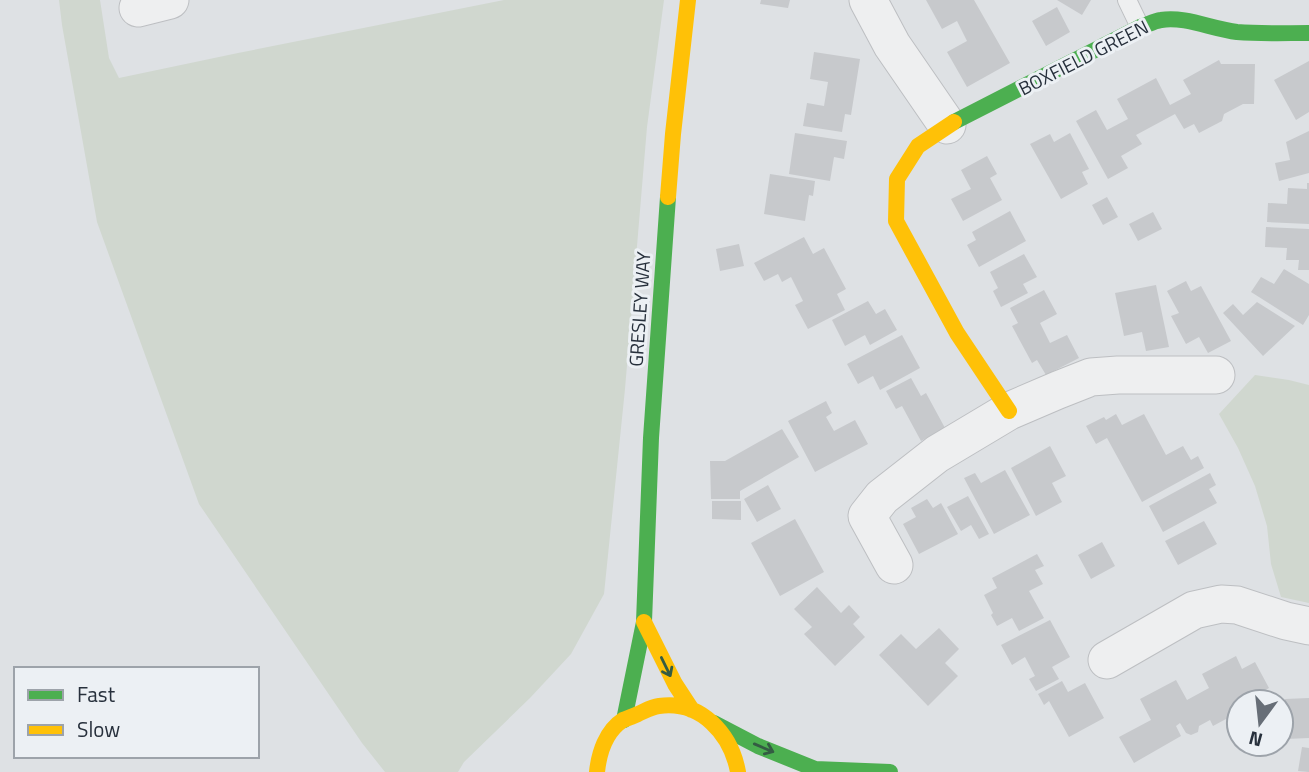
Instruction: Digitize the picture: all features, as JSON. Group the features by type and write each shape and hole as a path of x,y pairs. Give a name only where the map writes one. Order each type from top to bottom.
{"street":[{"name":"GRESLEY WAY","path":"624,720 644,622 652,424 673,134 688,0"},
{"path":"868,0 892,44 947,125"},
{"name":"BOXFIELD GREEN","path":"1009,411 957,333 896,221 897,179 918,146 947,125 1140,27 1159,20 1189,21 1239,32 1309,33"},
{"path":"894,565 867,516 882,496 937,454 1009,411 1091,377 1216,375"},
{"path":"1107,660 1194,610 1208,606 1237,605 1309,626"},
{"name":"GRESLEY WAY","path":"644,622 675,684 692,710"},
{"path":"584,757 624,720 657,706 675,706 692,710 758,746 812,770 890,772"},
{"path":"714,723 730,743 738,772"},
{"path":"597,772 598,757 610,734"}],"lane":[{"path":"1127,0 1140,27"}],"shaded area":[{"path":"59,0 100,0 109,58 119,78 504,0 664,0 647,127 625,389 604,594 571,654 464,762 458,772 385,772 362,743 199,504 97,222"},
{"path":"1255,375 1309,385 1309,603 1281,597 1271,564 1267,526 1255,486 1219,414"}],"building":[{"path":"761,0 790,0 788,8 760,4"},
{"path":"926,0 974,0 1010,63 967,87 947,52 967,41 957,21 942,29"},
{"path":"1057,0 1091,0 1082,15"},
{"path":"1057,7 1070,32 1046,46 1032,21"},
{"path":"814,52 860,59 851,115 845,114 842,132 803,126 807,103 824,106 828,82 810,79"},
{"path":"1219,60 1221,64 1255,64 1254,104 1243,104 1224,114 1222,121 1199,133 1194,124 1184,129 1175,114 1136,135 1142,144 1121,156 1128,168 1108,179 1076,121 1096,110 1107,130 1128,119 1117,99 1156,78 1170,105 1191,94 1183,80"},
{"path":"1309,61 1309,112 1296,120 1274,80"},
{"path":"1309,131 1309,173 1279,181 1275,163 1290,160 1286,142"},
{"path":"795,133 847,141 844,159 834,157 830,181 789,174"},
{"path":"1070,133 1089,169 1082,172 1088,184 1061,199 1030,144 1050,134 1054,142"},
{"path":"987,156 997,174 990,178 1002,200 963,221 951,199 971,189 961,170"},
{"path":"770,174 815,181 813,196 809,195 805,221 764,214"},
{"path":"1307,183 1309,224 1267,222 1268,203 1287,204 1288,188 1307,189"},
{"path":"1107,197 1118,217 1103,225 1092,205"},
{"path":"1010,211 1026,241 979,267 967,245 976,240 972,232"},
{"path":"1153,212 1162,229 1138,241 1129,224"},
{"path":"1266,227 1309,229 1309,270 1298,270 1299,260 1286,260 1287,248 1265,247"},
{"path":"804,237 813,254 824,248 846,289 837,294 845,310 808,329 795,305 803,301 791,277 782,282 778,274 764,281 754,263"},
{"path":"739,244 744,266 720,271 716,249"},
{"path":"1024,254 1037,277 1023,284 1028,293 1001,307 993,291 998,288 990,272"},
{"path":"1284,269 1309,284 1309,315 1303,325 1251,292 1261,277 1274,284"},
{"path":"1186,281 1191,291 1201,286 1231,341 1208,353 1199,337 1186,344 1171,316 1179,313 1167,291"},
{"path":"1156,285 1169,347 1146,351 1142,332 1124,336 1115,293"},
{"path":"1044,290 1057,314 1040,323 1050,343 1067,335 1079,358 1046,375 1037,360 1032,363 1012,326 1018,323 1010,308"},
{"path":"868,301 876,314 885,309 897,330 870,345 865,335 845,346 832,320"},
{"path":"1257,302 1295,326 1263,356 1223,313 1233,304 1243,315"},
{"path":"902,335 920,368 880,390 873,376 858,384 847,364"},
{"path":"911,378 921,396 926,393 945,428 921,441 902,406 896,409 886,391"},
{"path":"826,401 832,413 826,417 834,431 855,420 868,444 815,472 788,421"},
{"path":"1116,414 1122,425 1144,414 1166,455 1183,446 1191,460 1198,456 1204,468 1142,502 1107,438 1096,444 1086,426"},
{"path":"782,429 799,457 740,491 740,499 711,499 710,461 725,461"},
{"path":"1050,446 1066,476 1052,483 1062,502 1036,516 1011,468"},
{"path":"1005,470 1030,515 994,534 964,478 975,473 981,483"},
{"path":"1210,473 1216,485 1209,489 1217,503 1163,532 1149,506"},
{"path":"768,485 781,509 757,522 744,499"},
{"path":"968,496 989,534 979,539 971,525 961,531 947,507"},
{"path":"927,499 933,508 941,503 958,534 919,554 903,524 916,517 911,508"},
{"path":"712,501 741,501 741,520 712,519"},
{"path":"795,519 824,572 780,596 751,543"},
{"path":"1204,521 1217,544 1178,565 1165,541"},
{"path":"1102,542 1115,566 1091,579 1078,555"},
{"path":"1037,554 1044,566 1035,570 1043,584 1029,591 1044,618 1019,631 1012,618 997,626 984,595 997,588 992,578"},
{"path":"817,587 841,613 849,605 860,617 853,624 865,637 835,666 804,634 812,627 794,609"},
{"path":"1050,620 1070,657 1052,667 1059,679 1036,691 1029,679 1035,676 1025,657 1012,665 1001,645"},
{"path":"939,628 959,649 945,663 958,676 928,706 879,655 901,634 916,649"},
{"path":"1236,656 1242,669 1255,662 1269,688 1225,688 1225,720 1213,726 1210,720 1199,726 1198,732 1191,735 1186,733 1180,723 1176,726 1181,736 1134,763 1119,737 1151,720 1140,699 1176,680 1187,700 1209,688 1202,674"},
{"path":"1062,681 1068,692 1085,683 1104,718 1069,737 1049,701 1044,705 1038,694"},
{"path":"1309,698 1309,738 1295,739 1295,699"},
{"path":"1302,747 1309,748 1309,772 1298,771"}],"traffic: fast":[{"path":"954,122 1140,27 1158,21 1189,21 1237,32 1309,33"},
{"path":"624,720 644,622 651,438 668,197"},
{"path":"714,723 758,746 815,769 890,772"}],"traffic: slow":[{"path":"668,197 688,0"},
{"path":"954,122 918,146 897,179 896,221 957,333 1009,411"},
{"path":"644,622 675,684 692,710"},
{"path":"597,772 604,743 612,730 623,720 659,706 688,708 712,722 729,745 738,772"}]}
